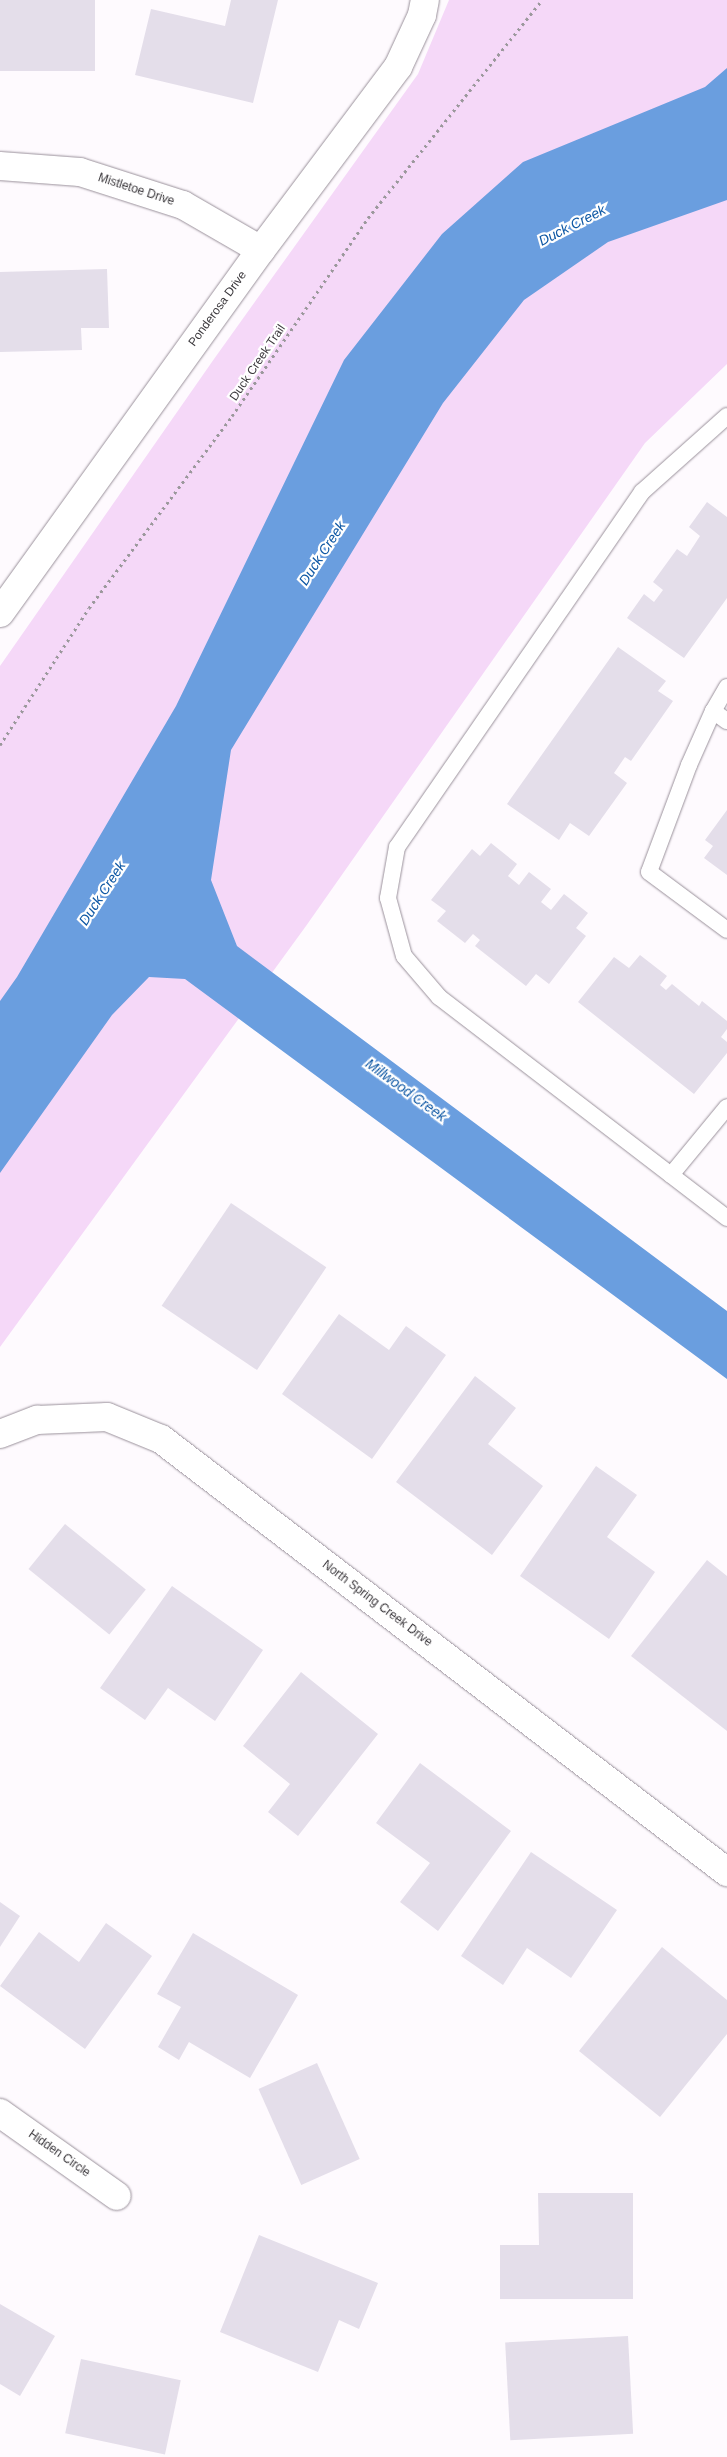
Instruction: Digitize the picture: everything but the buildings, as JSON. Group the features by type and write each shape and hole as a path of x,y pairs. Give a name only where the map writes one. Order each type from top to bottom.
{"street":[{"name":"Ponderosa Drive","path":"0,613 261,250 398,67 422,15 425,0"},
{"name":"Mistletoe Drive","path":"0,166 80,172 183,205 261,250"},
{"name":"North Spring Creek Drive","path":"0,1434 37,1420 107,1418 161,1439 727,1872"},
{"name":"Hidden Circle","path":"0,2113 117,2196"}],"lane":[{"path":"727,416 642,492 397,847 388,898 404,956 439,997 727,1218"},
{"path":"727,687 713,711 689,765 649,872 727,930"},
{"path":"713,711 727,720"},
{"path":"671,1175 727,1107"}],"path":[{"name":"Duck Creek Trail","path":"0,745 89,608 232,416 368,218 542,0"}],"shaded area":[{"path":"449,0 727,0 727,364 645,443 306,926 0,1347 0,666 214,359 418,74"}],"water":[{"path":"727,68 727,200 608,242 524,300 443,403 231,750 211,880 237,946 727,1311 727,1379 185,979 149,977 112,1015 0,1173 0,1001 17,977 176,706 344,360 442,234 523,162 705,87"}],"water label":[{"name":"Duck Creek","path":"572,225"},
{"name":"Duck Creek","path":"322,553"},
{"name":"Duck Creek","path":"102,893"},
{"name":"Millwood Creek","path":"406,1090"}]}
